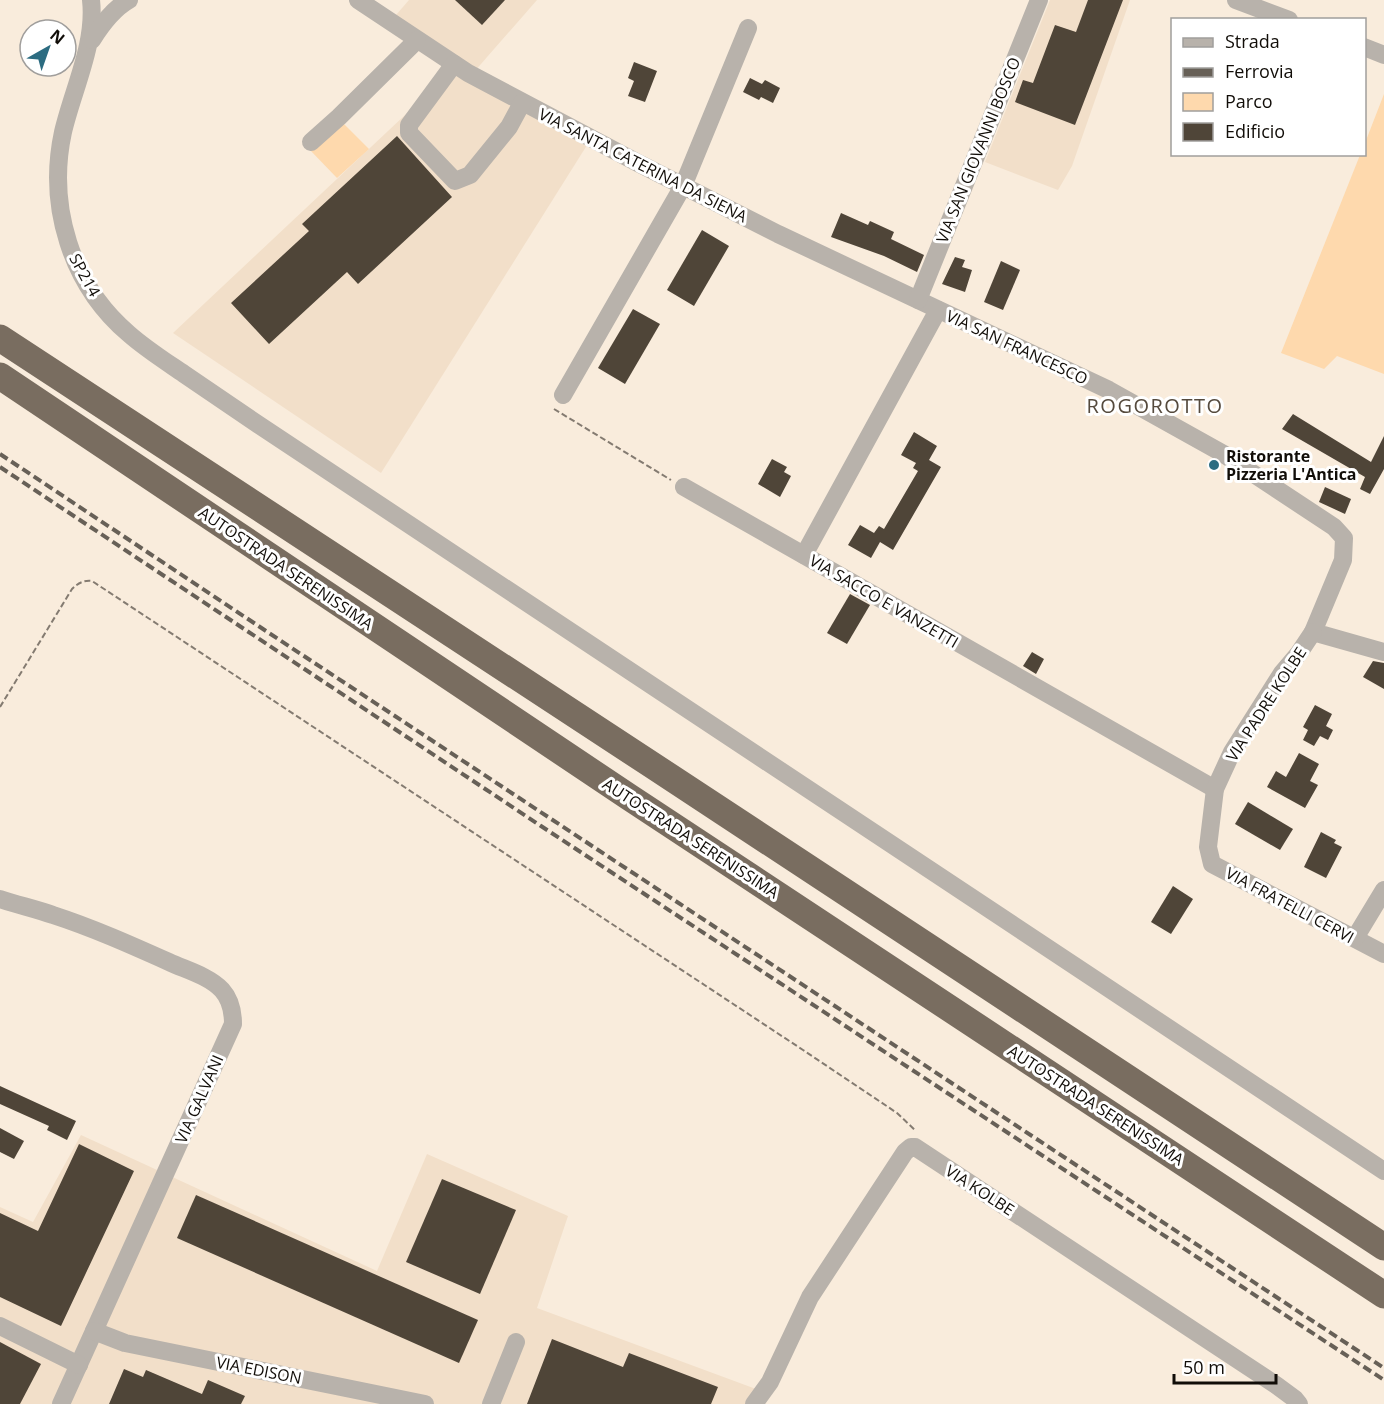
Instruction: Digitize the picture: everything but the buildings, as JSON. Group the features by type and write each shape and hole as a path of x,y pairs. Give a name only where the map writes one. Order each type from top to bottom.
{"highway":[{"path":"0,338 646,760 1384,1247"},
{"name":"AUTOSTRADA SERENISSIMA","path":"0,376 629,798 1384,1295"}],"street":[{"name":"SP214","path":"91,0 92,25 87,50 63,135 58,166 59,198 73,258 86,283 106,311 128,334 259,425 1384,1172"},
{"name":"SP214","path":"87,50 99,29 114,10 129,0"},
{"name":"VIA SANTA CATERINA DA SIENA","path":"358,0 454,64 522,103 778,234 938,310"},
{"name":"VIA SAN GIOVANNI BOSCO","path":"918,300 1038,0"},
{"path":"1236,0 1284,18"},
{"path":"559,402 683,186 748,28"},
{"path":"311,142 417,40"},
{"path":"1366,47 1384,55"},
{"path":"454,64 409,125 409,133 455,181 470,175 509,127 522,103"},
{"path":"804,555 938,310"},
{"name":"VIA SAN FRANCESCO","path":"938,310 1109,390 1222,453 1334,527 1344,538 1343,560 1313,632"},
{"name":"VIA SACCO E VANZETTI","path":"684,487 1215,789"},
{"path":"1313,632 1384,652"},
{"name":"VIA PADRE KOLBE","path":"1208,847 1215,789 1232,752 1282,673 1313,632"},
{"name":"VIA FRATELLI CERVI","path":"1208,847 1212,864 1384,954"},
{"path":"1355,939 1384,890"},
{"name":"VIA GALVANI","path":"0,899 52,915 116,939 207,979 221,988 231,1005 232,1024 61,1404"},
{"name":"VIA GALVANI","path":"0,905 24,907"},
{"name":"VIA KOLBE","path":"754,1404 770,1382 810,1297 911,1147 915,1147 1286,1392 1299,1404"},
{"path":"0,1326 79,1365"},
{"name":"VIA EDISON","path":"94,1331 125,1343 425,1404"},
{"path":"490,1404 516,1342"}],"path":[{"path":"559,402 684,487"},
{"path":"0,707 72,589 81,582 92,581 803,1050 897,1113 918,1133"}],"shaded area":[{"path":"409,0 537,0 474,72 396,15"},
{"path":"1050,0 1130,0 1072,166 1058,190 985,162"},
{"path":"454,69 589,142 381,473 173,333"},
{"path":"81,1135 377,1271 427,1154 568,1216 537,1308 756,1389 748,1404 0,1404 0,1207 33,1222"}],"green space":[{"path":"1384,94 1384,374 1337,356 1324,369 1281,353 1360,156 1366,156 1366,140"},
{"path":"341,121 369,149 337,178 310,150"}],"railway":[{"path":"0,454 1384,1368"},
{"path":"0,467 1384,1380"}],"place":[{"name":"Ristorante Pizzeria L'Antica","path":"1214,465"}],"district":[{"name":"ROGOROTTO","path":"1155,405"}]}
